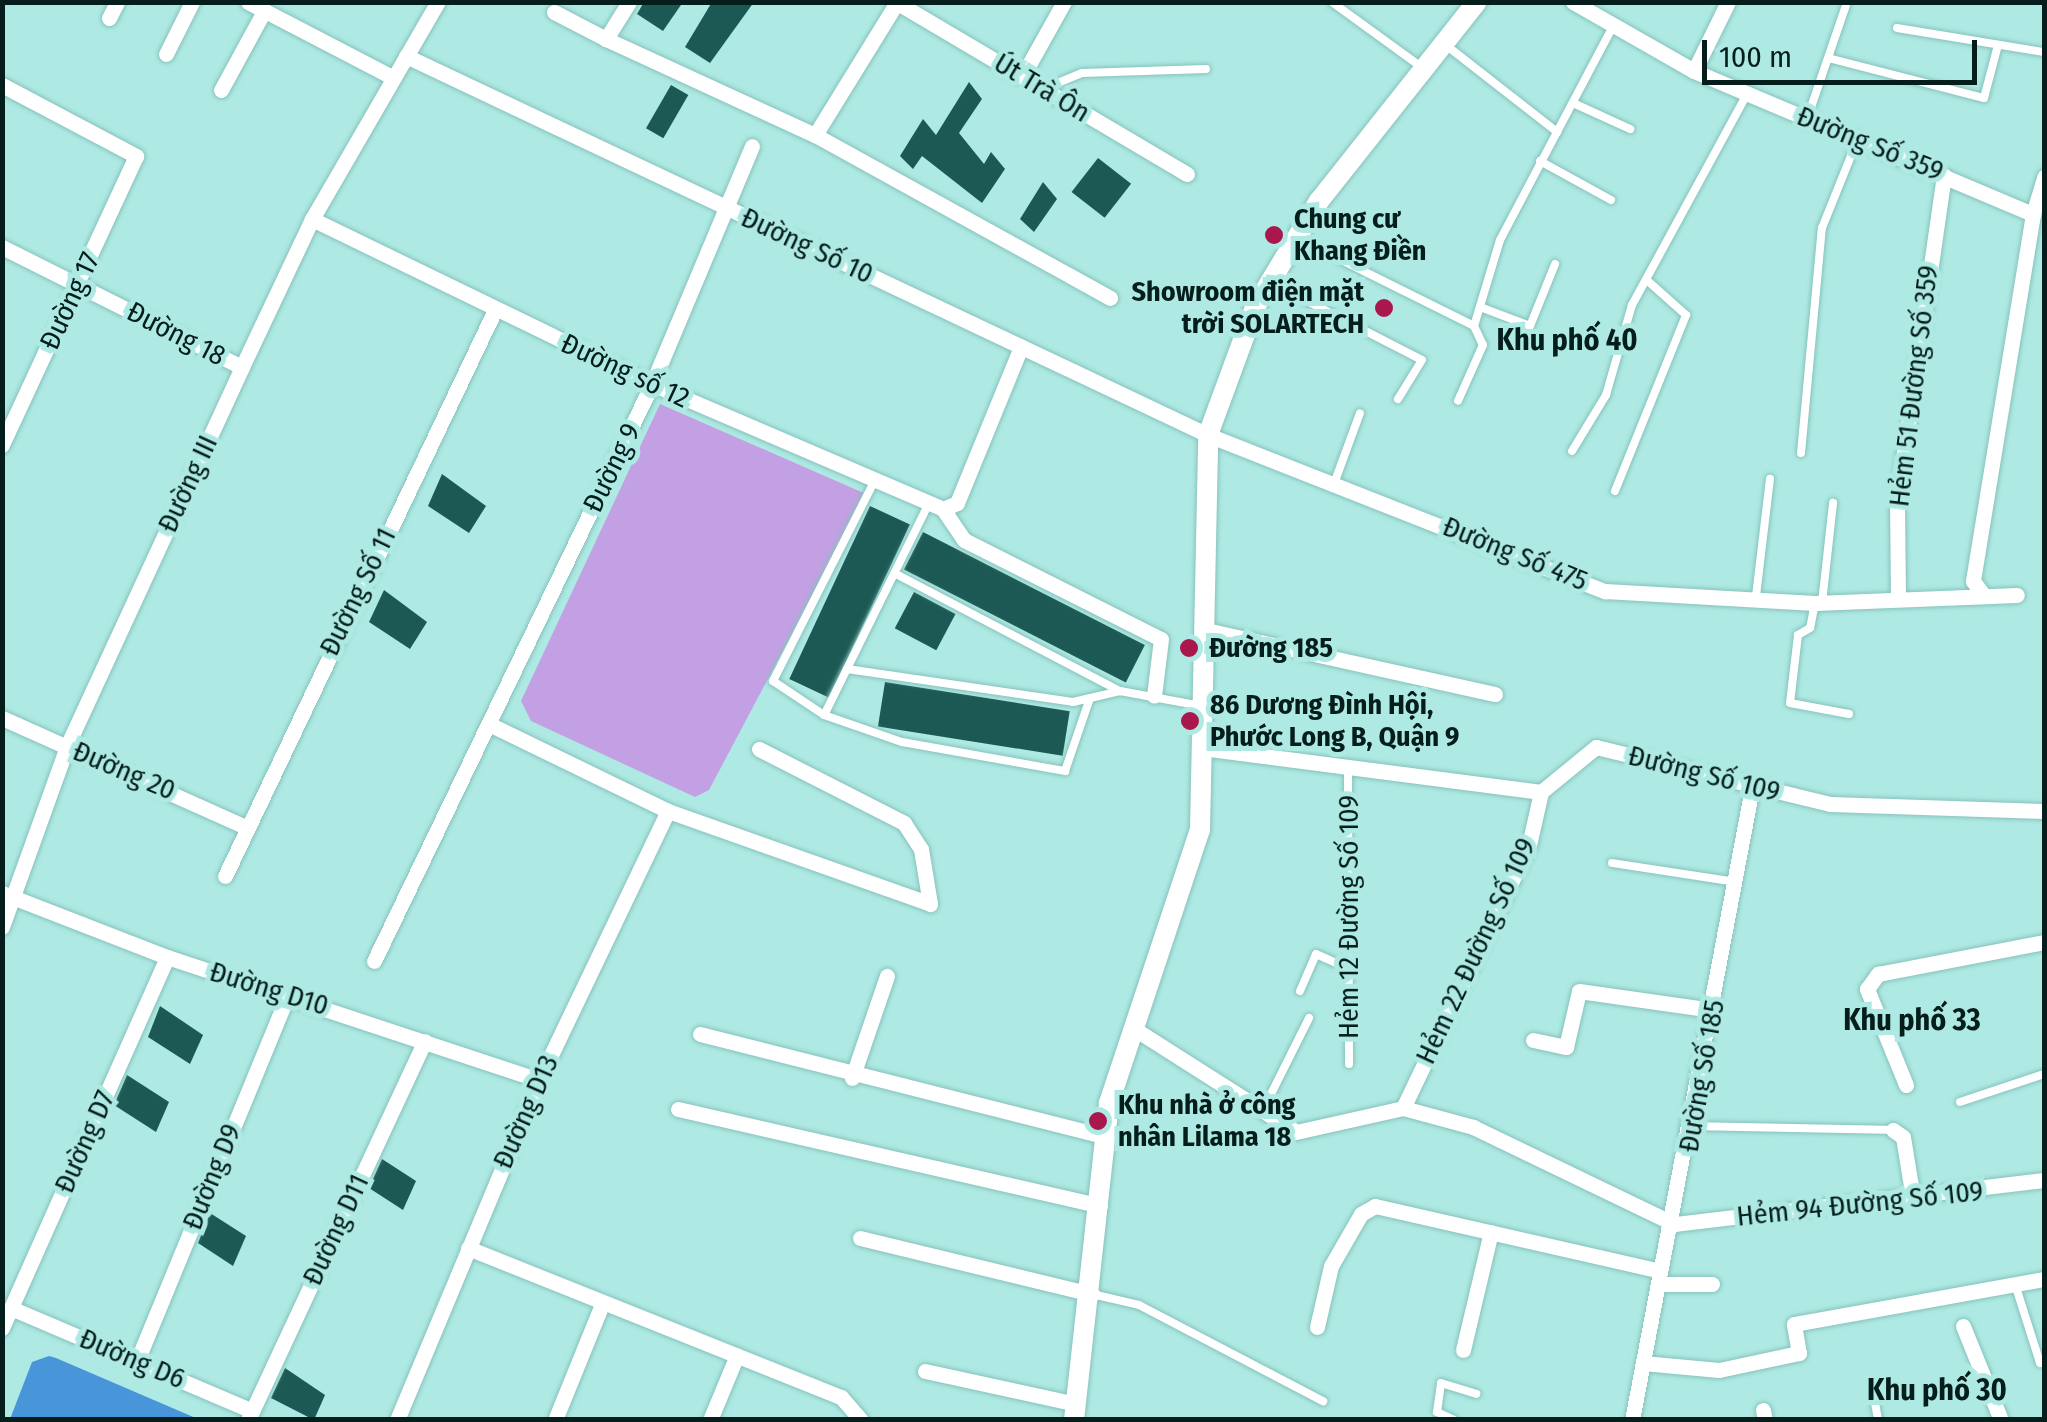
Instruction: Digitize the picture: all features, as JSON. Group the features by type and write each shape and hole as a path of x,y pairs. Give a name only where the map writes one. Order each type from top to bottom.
{"street":[{"path":"109,18 117,2"},
{"path":"166,54 192,2"},
{"path":"248,2 390,76"},
{"name":"Đường III","path":"2,926 8,895 67,746 312,219 390,76 438,2"},
{"path":"606,39 629,2"},
{"path":"1022,77 1064,2"},
{"path":"924,1371 1075,1412 1092,1294 1106,1137 1133,1028 1191,876 1202,748 1208,435 1270,282 1297,238 1478,2"},
{"name":"Đường Số 359","path":"1573,2 1611,30 1694,71 2033,214"},
{"path":"1694,71 1728,2"},
{"path":"815,135 896,3"},
{"name":"Út Trà Ôn","path":"896,3 1187,174"},
{"path":"221,90 264,11"},
{"path":"554,12 815,135 1110,298"},
{"name":"Đường Số 10","path":"406,56 1208,435"},
{"name":"Đường 17","path":"2,85 136,156 2,445"},
{"name":"Đường 9","path":"374,961 652,384 752,146"},
{"name":"Hẻm 51 Đường Số 359","path":"1898,598 1897,502 1944,174"},
{"path":"1982,592 1973,582 2040,238 2033,214 2044,178"},
{"name":"Đường số 12","path":"312,219 652,384 935,507"},
{"name":"Đường 18","path":"2,248 242,368"},
{"name":"Đường Số 11","path":"225,876 244,826 495,310"},
{"path":"1021,347 957,502 935,507 964,540 1161,639 1154,696"},
{"name":"Đường Số 475","path":"1208,435 1336,481 1605,591 1756,596 1819,603 1982,592 2017,595"},
{"path":"1206,630 1496,694"},
{"name":"Đường 20","path":"2,718 244,826"},
{"path":"489,724 668,810 930,904 921,850 904,824 758,749"},
{"name":"Đường Số 109","path":"1541,792 1596,746 1752,788 1830,804 2044,811"},
{"path":"1202,748 1348,770 1541,792"},
{"name":"Đường Số 185","path":"1629,1419 1659,1277 1676,1224 1752,788"},
{"name":"Hẻm 22 Đường Số 109","path":"1403,1108 1529,845 1541,792"},
{"name":"Đường D13","path":"397,1420 538,1080 668,810"},
{"name":"Đường D10","path":"8,895 167,958 288,994 538,1080"},
{"path":"1906,1085 1867,989 1878,974 2044,942"},
{"name":"Đường D7","path":"2,1328 167,958"},
{"path":"852,1078 887,976"},
{"path":"1533,1040 1566,1047 1579,992 1713,1010"},
{"name":"Đường D9","path":"137,1361 288,994"},
{"path":"1133,1028 1296,1132 1403,1108 1473,1128 1676,1224"},
{"path":"700,1034 852,1078 1106,1137"},
{"name":"Đường D11","path":"250,1415 424,1041"},
{"path":"678,1109 1100,1206"},
{"path":"1894,1130 1903,1137 1914,1198"},
{"name":"Hẻm 94 Đường Số 109","path":"1676,1224 2044,1180"},
{"path":"1317,1327 1331,1266 1361,1214 1376,1206 1659,1277 1712,1284"},
{"path":"1463,1350 1491,1232"},
{"path":"860,1238 1092,1294"},
{"path":"468,1248 737,1355 860,1415"},
{"path":"1643,1362 1719,1370 1799,1353 1794,1324 2044,1279"},
{"path":"555,1420 603,1302"},
{"name":"Đường D6","path":"11,1308 137,1361 250,1415"},
{"path":"1963,1326 2001,1420"},
{"path":"710,1420 737,1355"}],"lane":[{"path":"1332,2 1426,70"},
{"path":"1807,120 1832,59 1847,2"},
{"path":"1898,28 2044,52"},
{"path":"1474,326 1500,240 1611,30"},
{"path":"1832,59 1984,98 1998,44"},
{"path":"1447,46 1557,132"},
{"path":"1043,89 1082,74 1206,70"},
{"path":"1572,451 1606,396 1632,305 1748,94"},
{"path":"1573,103 1630,129"},
{"path":"1801,453 1822,228 1857,141"},
{"path":"1540,161 1611,200"},
{"path":"1297,238 1474,326 1483,344 1458,401"},
{"path":"1480,307 1530,326 1555,264"},
{"path":"1270,282 1422,360 1398,398"},
{"path":"1615,491 1686,315 1648,282"},
{"path":"1336,481 1360,414"},
{"path":"1756,596 1770,479"},
{"path":"874,482 773,681 824,715 902,742 1065,771 1090,698"},
{"path":"1832,503 1819,603 1810,628 1798,634 1790,703 1849,714"},
{"path":"824,715 935,507"},
{"path":"896,574 1120,690 1202,706"},
{"path":"848,670 1090,698 1120,690"},
{"name":"Hẻm 12 Đường Số 109","path":"1348,770 1349,1064"},
{"path":"1612,863 1736,882"},
{"path":"1300,991 1316,954 1350,969"},
{"path":"1263,1110 1308,1018"},
{"path":"1960,1102 2044,1074"},
{"path":"1693,1126 1894,1130"},
{"path":"2015,1284 2040,1363"},
{"path":"1092,1294 1140,1305 1323,1401"},
{"path":"1454,1420 1437,1412 1441,1383 1476,1394"},
{"path":"1874,1396 1878,1420"}],"shaded area":[{"path":"660,404 866,494 709,790 695,797 531,721 521,701"}],"water":[{"path":"49,1356 198,1419 10,1419 32,1362"}],"building":[{"path":"644,2 683,2 663,31 637,14"},
{"path":"712,2 754,2 710,63 685,47"},
{"path":"969,82 982,99 959,133 984,164 991,152 1005,169 982,203 922,156 913,169 900,156 923,119 936,135"},
{"path":"671,85 688,95 663,138 646,128"},
{"path":"1098,158 1131,184 1105,218 1072,192"},
{"path":"1043,182 1057,199 1034,232 1020,219"},
{"path":"442,474 486,506 469,533 428,506"},
{"path":"870,506 910,525 829,698 789,679"},
{"path":"923,532 1145,645 1126,682 904,569"},
{"path":"384,590 427,622 410,649 369,622"},
{"path":"914,592 955,614 936,650 895,628"},
{"path":"885,682 1070,711 1063,756 878,726"},
{"path":"160,1006 203,1035 190,1064 148,1037"},
{"path":"127,1075 169,1102 156,1132 114,1105"},
{"path":"382,1159 416,1181 403,1210 369,1188"},
{"path":"210,1213 246,1236 233,1266 198,1243"},
{"path":"285,1368 325,1395 314,1420 271,1398"}],"place":[{"name":"Chung cư Khang Điền","path":"1274,235"},
{"name":"Showroom điện mặt trời SOLARTECH","path":"1384,308"},
{"name":"Đường 185","path":"1189,648"},
{"name":"86 Dương Đình Hội, Phước Long B, Quận 9","path":"1190,721"},
{"name":"Khu nhà ở công nhân Lilama 18","path":"1098,1121"}],"district":[{"name":"Khu phố 40","path":"1567,340"},
{"name":"Khu phố 33","path":"1912,1020"},
{"name":"Khu phố 30","path":"1937,1390"}]}
